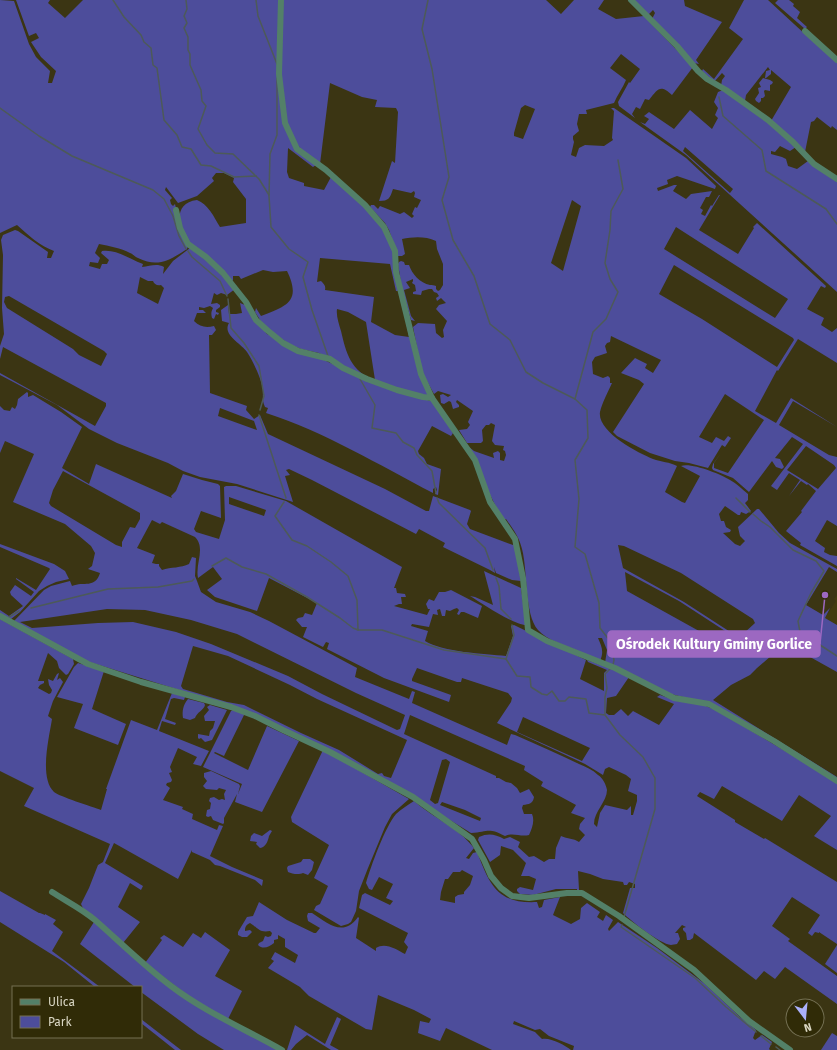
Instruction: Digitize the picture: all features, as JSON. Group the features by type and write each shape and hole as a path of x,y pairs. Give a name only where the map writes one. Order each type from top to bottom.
{"street":[{"path":"281,0 279,74 286,123 297,149 326,170 365,205 384,227 395,251 396,272 421,374 432,398 475,460 490,502 515,539 523,578 528,630 547,642 615,668 674,698 710,704 837,781"},
{"path":"631,0 677,46 698,71 707,79 726,90 768,120 793,142 814,164 837,179"},
{"path":"805,31 837,60"},
{"path":"176,210 180,228 188,244 206,257 223,273 246,302 256,320 283,343 298,350 330,359 343,368 367,379 397,390 432,398"},
{"path":"0,616 88,664 141,682 231,707 255,716 330,752 413,797 472,839 484,860 490,876 501,888 512,896 529,898 582,893 619,916 694,970 749,1021 790,1050"},
{"path":"52,892 80,909 170,986 198,1005 282,1050"}],"shaded area":[{"path":"837,595 837,625 825,618 836,601 834,599"}],"green space":[{"path":"0,0 14,1 29,44 36,57 50,71 48,83 52,83 56,71 41,57 31,42 39,38 36,33 29,36 16,0 50,0 48,3 65,18 83,0 546,0 561,14 574,0 604,0 598,9 616,19 644,16 693,67 672,95 665,90 659,89 649,100 645,99 640,109 636,107 632,114 635,118 619,106 618,102 629,82 630,83 640,69 621,54 610,68 626,80 625,83 614,103 586,110 587,114 579,114 577,124 579,131 573,136 574,142 571,155 576,157 579,148 585,145 604,146 613,140 614,111 611,108 614,108 686,158 716,186 715,189 677,176 667,180 668,184 657,188 658,191 677,185 673,191 686,199 691,194 712,191 709,197 706,197 700,208 703,210 701,214 705,216 711,205 712,206 720,195 699,230 738,254 754,228 753,227 757,223 826,286 825,288 821,286 807,309 824,318 821,325 832,332 837,328 837,363 798,339 778,371 777,370 755,411 776,423 791,398 837,427 793,401 779,425 829,455 837,457 837,526 827,520 815,541 825,548 824,552 837,556 837,566 800,545 801,543 786,531 802,512 801,511 816,491 808,484 807,485 801,481 789,496 800,480 789,473 777,490 771,486 803,444 792,437 775,458 780,459 784,467 782,469 776,467 772,461 749,492 733,478 713,470 713,464 721,453 714,463 714,468 728,473 764,420 725,394 699,437 712,443 716,437 724,441 728,436 731,438 725,447 722,445 708,468 675,461 650,453 617,436 613,432 644,384 639,380 621,373 635,358 647,364 645,368 653,373 661,360 611,336 610,342 605,346 607,353 595,357 592,362 593,374 603,378 608,376 610,378 610,383 612,383 600,412 601,420 611,434 629,447 653,459 677,466 665,492 682,502 685,503 700,476 681,466 685,465 706,469 720,475 734,483 748,494 748,500 745,503 751,511 746,514 741,512 740,515 738,515 725,506 719,514 721,521 724,521 726,527 731,530 730,532 723,533 735,544 740,546 745,541 740,536 738,527 757,509 759,509 779,533 790,543 837,569 837,572 829,567 806,605 823,615 830,608 825,618 837,625 837,672 785,643 770,655 771,656 750,675 731,685 713,700 837,778 715,705 667,693 605,663 607,650 602,638 598,638 602,650 600,661 576,652 576,650 551,639 538,630 530,614 524,558 521,545 513,530 506,519 504,520 494,502 469,447 474,451 494,458 493,453 498,451 500,453 500,460 504,461 506,455 505,451 503,450 504,446 495,445 492,441 495,425 491,423 486,425 482,430 483,441 481,443 467,443 459,430 467,429 470,425 468,422 473,411 457,400 456,402 459,407 453,409 451,402 449,401 444,404 441,403 440,395 443,394 448,397 451,395 438,391 434,394 422,372 413,327 418,323 435,324 436,333 442,338 444,337 443,330 447,321 436,309 439,305 446,303 441,298 437,301 436,298 439,296 432,289 422,291 421,295 413,294 413,292 416,291 415,285 412,283 413,279 406,282 410,288 404,290 411,316 415,321 411,320 402,289 398,264 401,261 404,262 405,265 409,265 414,275 420,280 426,284 436,286 438,291 440,290 443,285 443,264 437,249 436,241 419,237 402,239 405,254 398,256 385,223 370,207 371,205 374,205 378,209 380,206 400,214 404,212 412,218 414,216 412,214 415,207 417,208 421,200 414,197 414,191 411,193 393,189 389,198 379,201 392,161 395,163 398,112 396,108 375,107 377,100 362,97 330,83 320,164 311,158 297,144 291,135 289,137 296,150 316,165 313,167 288,148 287,172 289,178 304,183 304,186 324,190 331,177 372,214 383,228 394,252 400,291 396,291 390,264 320,258 317,282 321,281 325,287 325,290 374,297 371,322 395,335 409,337 406,322 408,321 418,370 429,396 398,389 354,372 319,353 301,349 289,344 264,326 255,312 256,308 261,316 284,306 289,301 293,290 287,271 273,272 263,270 241,279 239,276 233,276 232,281 207,256 194,248 187,240 181,226 180,212 183,206 189,202 197,200 208,208 220,227 246,223 246,199 233,182 234,178 224,173 216,173 212,178 214,181 197,196 178,203 166,187 165,190 172,198 170,200 171,204 173,206 175,204 181,231 188,246 187,249 164,261 152,262 137,258 131,253 115,247 99,244 95,253 100,258 98,263 90,262 89,266 100,269 102,264 107,264 109,260 101,253 102,251 113,251 123,255 143,264 142,267 159,265 164,267 163,274 173,261 190,248 205,258 235,289 227,295 221,293 217,295 214,293 211,304 217,303 220,307 216,310 216,312 219,313 218,315 216,314 214,319 211,315 213,308 210,306 204,308 199,307 199,310 203,310 206,313 197,313 194,321 203,326 214,326 216,330 212,335 209,335 210,393 247,406 246,410 254,419 260,415 268,434 385,489 426,511 429,511 433,496 470,510 467,524 470,529 513,545 513,543 515,545 521,581 512,580 496,573 494,567 495,573 443,547 445,543 419,529 416,534 289,469 286,470 290,475 285,476 293,502 237,484 200,477 183,471 168,463 117,443 89,429 57,405 0,375 0,373 95,426 106,406 106,403 3,347 0,359 0,346 4,334 2,308 3,255 1,240 3,235 15,230 18,231 48,252 47,258 51,258 54,251 39,243 17,225 0,233","holes":["525,105 535,109 523,139 514,136 521,108","572,200 581,206 563,271 551,263","676,227 788,299 775,318 664,249","674,265 793,338 794,340 777,367 702,319 659,294","140,277 148,281 153,281 164,288 158,304 137,293","9,296 104,351 107,354 101,366 79,355 73,349 7,308 4,302 5,297","337,309 348,312 366,322 375,380 360,372 351,361 345,347 337,317","220,408 254,421 257,430 218,416","806,446 834,465 836,468 818,489 787,470","618,545 624,546 681,573 753,619 755,623 738,637 684,602 623,568","625,572 679,601 739,640 740,643 736,652 732,652 699,631 627,591"]},
{"path":"633,0 684,0 685,6 722,22 696,60 699,64 694,63 652,19 655,13 653,10 648,15"},
{"path":"744,0 768,0 837,61 837,130 832,126 831,128 817,117 811,122 805,152 771,121 791,87 771,70 771,74 765,78 766,71 770,70 768,67 746,95 745,101 721,86 722,80 725,76 722,73 714,82 702,71 703,69 714,79 743,39 729,28"},
{"path":"778,0 789,0 794,4 793,6 800,12 797,18 807,27 805,29 775,3"},
{"path":"763,78 773,82 770,85 770,91 764,91 765,96 761,98 759,103 755,99 759,93 758,88 761,87 759,83"},
{"path":"723,90 768,123 796,147 790,151 780,146 775,152 771,151 771,154 786,159 788,166 797,169 808,161 837,182 837,292 686,155 640,122 645,124 649,119 644,116 649,112 674,129 690,110 712,129 718,118 715,115 718,108 714,102 718,92","holes":["685,147 733,189 730,193 683,151"]},
{"path":"240,303 245,305 267,334 383,387 434,402 453,433 451,436 432,426 418,451 427,464 441,469 438,495 435,494 437,490 436,487 433,489 433,493 331,439 266,413 268,408 264,405 263,389 259,375 247,352 230,335 228,331 229,323 222,321 221,310 228,305 229,314 242,313"},
{"path":"27,392 28,397 33,395 82,427 62,468 89,484 96,464 172,498 171,496 176,491 183,474 218,484 220,486 221,518 201,511 194,529 196,532 219,539 225,520 224,487 236,486 286,501 402,567 394,588 396,588 397,593 405,594 406,597 401,597 402,604 394,606 427,615 430,609 428,609 426,604 429,599 434,601 439,592 451,590 482,606 478,618 464,612 461,612 459,615 457,614 459,610 457,608 450,611 446,610 445,616 442,616 440,609 437,610 438,615 433,614 429,627 412,624 411,626 428,631 425,641 433,645 453,650 506,656 513,636 511,626 514,625 586,660 580,679 604,691 604,673 607,670 588,662 587,660 629,677 616,696 607,698 606,713 609,715 614,715 621,709 628,716 633,711 659,725 674,704 657,697 660,695 677,701 698,703 716,710 837,782 837,850 814,836 831,816 799,795 782,821 722,786 714,799 700,792 697,796 735,820 735,822 764,839 765,838 837,882 837,944 819,932 815,932 812,936 808,933 820,915 792,897 772,926 790,939 788,941 837,976 837,1004 785,967 775,979 764,971 756,980 694,933 693,938 687,940 686,933 683,930 683,928 686,927 682,925 675,933 678,933 680,939 677,944 666,944 653,937 623,913 630,888 635,888 635,884 629,882 627,885 624,885 623,882 603,879 578,871 579,890 577,891 577,889 556,889 533,895 520,894 517,889 520,887 533,890 536,879 529,876 521,876 526,863 513,850 501,846 500,855 490,862 478,840 479,837 485,835 495,835 504,839 510,837 520,842 518,847 529,857 534,856 544,862 549,859 555,859 556,848 561,836 579,842 585,835 579,829 580,824 585,818 571,813 576,805 541,786 543,782 524,770 525,766 410,715 404,734 496,776 496,778 511,783 520,793 529,789 534,797 532,802 523,805 522,808 524,814 532,814 533,817 533,824 529,835 511,834 505,836 491,831 471,833 388,782 250,712 83,660 14,621 44,590 51,586 70,581 72,586 89,584 98,578 100,573 88,569 92,566 95,553 91,546 65,524 13,502 34,454 5,441 0,453 0,406 4,410 10,411 12,407 15,409 18,399","holes":["63,471 140,513 140,519 135,528 130,527 122,542 122,547 116,545 51,506 49,503 53,490","229,497 266,510 264,516 229,504","152,520 160,524 162,522 195,537 200,546 197,573 198,578 213,567 222,579 207,590 215,597 257,611 269,578 317,603 312,615 305,613 303,617 296,620 302,627 307,627 303,637 323,647 326,642 329,643 327,649 384,678 449,702 451,695 412,681 417,668 457,682 461,682 462,678 508,693 512,698 511,702 497,723 585,764 603,775 605,769 609,767 626,775 631,779 628,791 637,795 633,815 631,815 631,806 627,810 605,805 600,813 597,827 594,824 596,815 605,799 607,790 601,778 592,770 515,735 511,734 507,745 412,703 415,692 412,691 409,699 355,677 357,668 269,621 250,612 216,602 201,592 195,576 196,558 192,557 189,564 162,570 159,564 152,563 155,555 137,548","107,609 145,610 191,620 237,634 356,693 405,715 400,729 397,730 288,676 211,644 176,632 133,622 32,628 20,622","193,646 228,656 407,740 391,778 384,776 382,773 378,774 339,750 244,705 227,702 183,689 181,686","523,717 590,748 582,761 517,732","446,759 450,762 438,803 435,804 430,800 442,760","442,802 465,810 481,818 480,821 440,805"]},
{"path":"0,544 54,564 65,571 69,579 56,582 39,591 20,612 11,619 0,614 0,610 9,616 23,606 11,595 10,592 15,585 31,596 34,592 16,578 36,590 50,569 0,547"},
{"path":"484,571 521,588 526,625 506,618 470,596 493,605"},
{"path":"0,619 73,659 74,664 66,675 59,668 57,661 48,653 38,681 44,681 44,683 38,688 49,694 52,690 48,679 53,681 59,673 57,680 60,678 63,682 53,701 48,716 52,719 47,747 46,768 49,786 54,792 101,810 106,789 131,720 157,730 172,693 185,697 184,700 174,698 171,699 165,719 176,723 175,725 162,721 159,731 209,751 201,766 193,764 197,757 178,748 170,767 172,772 169,773 172,780 166,785 170,788 163,800 183,807 182,809 193,814 192,819 217,830 219,825 223,826 210,856 263,880 262,886 255,880 215,865 210,860 192,852 192,850 178,879 114,843 105,863 143,886 141,890 130,883 118,907 140,922 123,943 84,910 81,904 98,865 103,862 110,844 24,806 34,788 0,771"},
{"path":"78,663 104,671 92,709 126,724 118,745 74,728 83,704 57,697 74,667"},
{"path":"188,699 204,703 205,705 195,718 190,720 183,718 184,706"},
{"path":"210,705 227,710 212,740 205,742 201,738 198,738 198,734 209,736 210,731 213,728 215,721 205,721 204,716 209,710 207,707"},
{"path":"233,710 244,715 224,756 215,752 214,753 248,770 267,726 299,741 262,812 235,802 237,794 224,818 223,824 213,820 211,816 206,816 207,810 210,809 210,798 214,797 219,800 225,800 224,794 226,790 219,788 217,790 206,789 203,786 207,781 204,777 204,773 211,771 239,784 238,794 242,784 203,767 231,711"},
{"path":"323,750 409,799 392,814 385,827 359,891 356,911 351,922 341,926 314,910 316,906 320,904 328,886 314,878 329,845 292,822 291,817"},
{"path":"414,801 429,813 453,828 468,841 474,848 466,858 469,859 473,853 477,852 491,883 504,896 523,902 537,902 539,908 542,907 544,900 560,897 553,915 571,924 580,919 581,908 587,903 600,912 597,917 603,921 606,915 613,920 608,929 609,931 618,922 657,948 705,984 756,1030 753,1038 755,1040 762,1035 772,1042 769,1049 770,1050 573,1050 574,1046 549,1036 540,1029 535,1030 514,1021 513,1024 535,1032 542,1039 553,1040 571,1050 492,1050 446,1028 440,1041 418,1033 420,1021 429,1023 431,1019 378,995 372,1030 366,1029 309,996 300,987 268,968 274,961 271,959 275,952 295,963 298,955 285,947 285,939 278,935 278,939 274,940 274,943 266,947 260,947 258,945 263,941 265,936 271,936 272,933 270,931 261,931 250,923 246,926 245,931 250,930 252,932 247,937 238,935 238,932 247,917 253,916 259,902 287,920 314,933 316,933 320,928 308,921 308,913 312,913 335,927 341,928 347,927 358,917 356,938 376,951 376,948 379,946 387,946 405,954 408,947 404,942 408,933 359,908 362,895 365,893 390,905 393,901 386,898 393,884 379,877 372,890 369,889 366,883 387,828 398,812","holes":["462,870 473,876 470,885 464,894 455,897 455,903 440,900 445,879 448,879 453,872 460,872"]},
{"path":"270,830 272,831 267,842 262,847 260,848 256,844 257,842 250,841 251,836 254,833 262,836"},
{"path":"303,859 310,859 314,862 312,870 308,875 303,873 296,874 288,872 288,866 301,862"},
{"path":"0,891 39,913 45,914 56,920 53,924 63,932 52,951 99,986 94,986 64,962 0,922"},
{"path":"94,922 169,986 278,1050 224,1050 198,1034 142,993 142,986 134,986 80,944"},
{"path":"205,932 230,950 215,976 242,991 228,1019 198,1003 145,963 162,940 160,938 164,935 183,947 193,933 201,938"},
{"path":"837,945 837,973 825,964"},
{"path":"337,1017 341,1019 330,1045 339,1050 331,1050 307,1035 291,1050 287,1050 295,1025 325,1044"},
{"path":"142,1020 181,1050 175,1050 142,1024"},
{"path":"832,1033 837,1036 837,1050 821,1050"}],"waterway":[{"path":"113,0 124,17 141,35 144,42 151,48 153,65 157,68 164,120 177,135 182,147 191,149 201,165 211,166 234,177 256,176"},
{"path":"186,0 187,9 184,16 187,23 184,28 188,37 190,65 201,90 202,101 206,106 198,129 207,145 215,153 233,154 259,179 269,195"},
{"path":"256,0 258,16 277,64"},
{"path":"428,0 422,29 432,69 449,177 442,200 453,240 474,276 490,324 510,340 526,372 543,383 575,399 587,410 588,438 575,460 579,499 575,547 585,554 599,603 600,628 610,641 614,660 613,665"},
{"path":"277,78 277,135 270,154 269,196 271,227 289,249 308,262 303,277 312,310 328,356"},
{"path":"719,97 723,116 762,150 766,171 826,209 837,224"},
{"path":"0,108 39,136 72,156 153,190 164,199 173,216 179,236 186,249"},
{"path":"575,399 593,332 606,319 618,292 610,279 605,263 611,211 623,189 618,160"},
{"path":"188,251 192,257 220,281 227,296"},
{"path":"228,299 231,328 244,343 259,366 264,396 260,410"},
{"path":"360,379 375,405 372,428 396,433 403,442 414,448 417,455 432,471 436,493"},
{"path":"259,415 286,498"},
{"path":"437,498 439,503 485,548 493,570"},
{"path":"736,498 750,512"},
{"path":"284,502 275,516 292,540 307,546 331,562 348,576 357,600 358,630 382,630 444,650 506,659 517,676 530,677 531,687 542,694 547,695 552,691 559,701 565,701 569,697 586,699 589,713 605,715 620,735 643,757 655,778 655,809 624,917"},
{"path":"753,514 770,527 793,550 816,561 824,571 811,593 798,621 800,632 837,656"},
{"path":"212,566 226,558 242,567 266,574 307,597 358,630"},
{"path":"496,578 499,586 501,609 511,619"},
{"path":"31,608 108,589 158,587 192,581 194,579"},
{"path":"9,617 19,611"},
{"path":"506,659 514,635 512,625"},
{"path":"605,714 605,697 607,688 605,674 610,669"},
{"path":"622,925 621,927 695,978 756,1032"},
{"path":"761,1036 771,1044"},
{"path":"776,1047 780,1050"}],"place":[{"name":"Ośrodek Kultury Gminy Gorlice","path":"825,595"}]}
